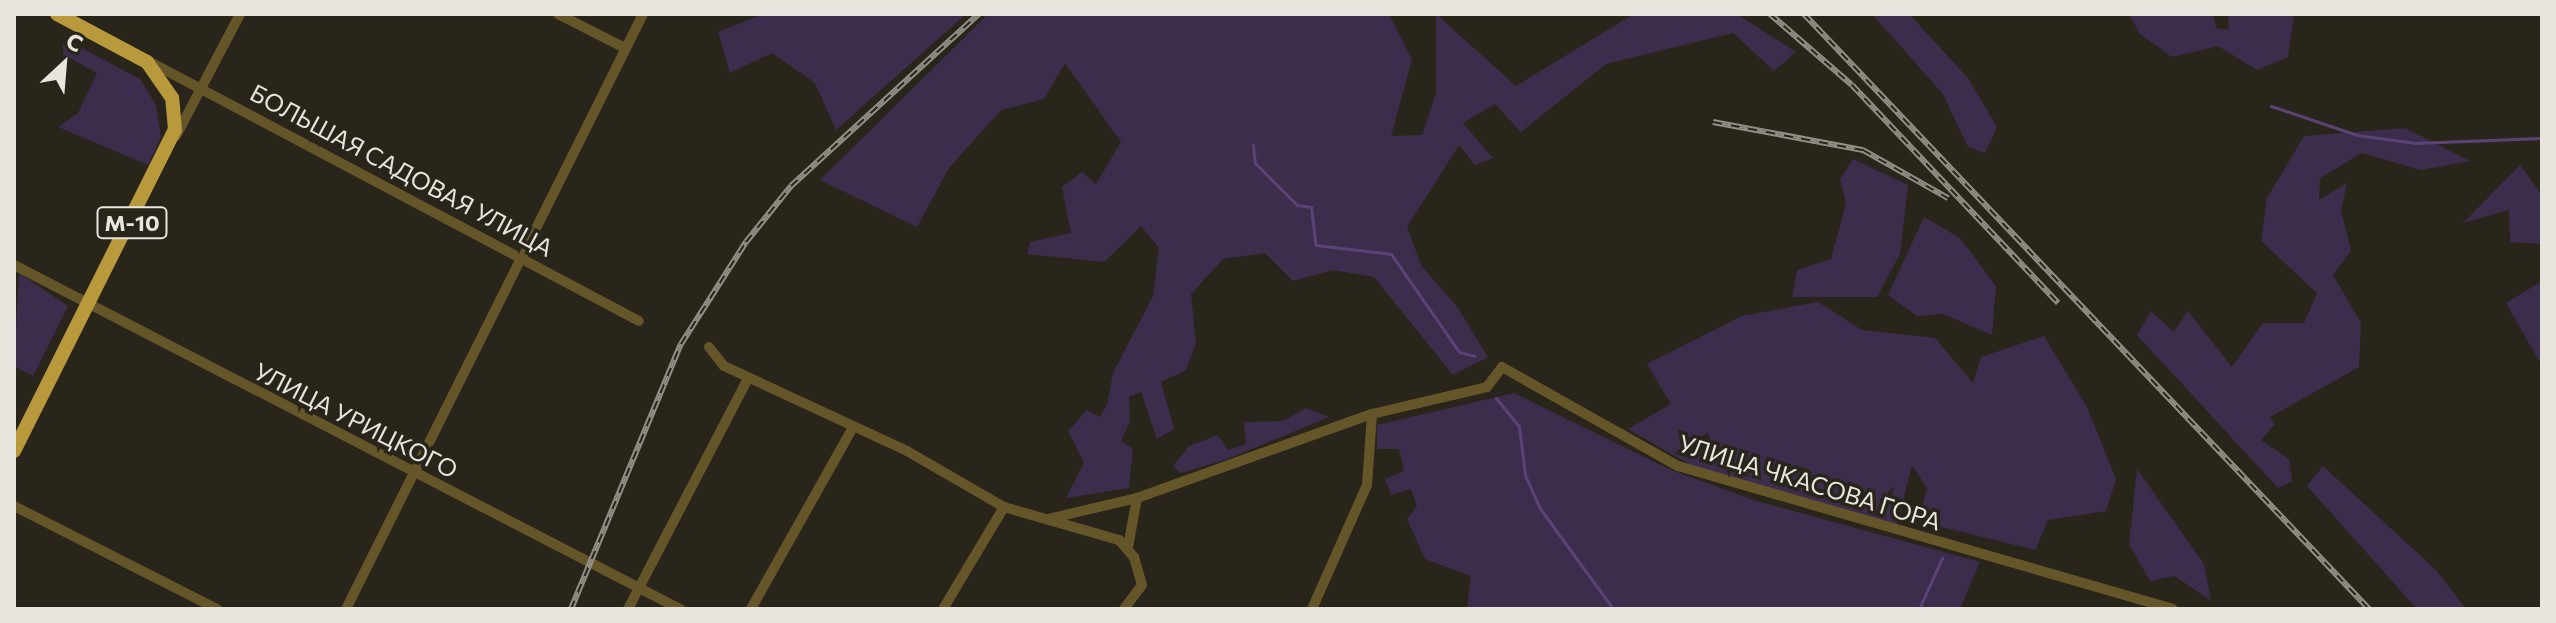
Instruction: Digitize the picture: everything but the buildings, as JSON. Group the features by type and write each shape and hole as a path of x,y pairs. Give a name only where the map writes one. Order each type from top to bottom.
{"highway":[{"name":"БОЛЬШАЯ САДОВАЯ УЛИЦА","path":"57,14 143,59 172,98 173,141"},
{"name":"М-10","path":"14,451 173,141"}],"street":[{"path":"173,141 240,14"},
{"path":"558,14 625,48"},
{"path":"346,609 410,470 522,258 643,14"},
{"name":"БОЛЬШАЯ САДОВАЯ УЛИЦА","path":"143,59 639,321"},
{"name":"УЛИЦА УРИЦКОГО","path":"14,265 680,609"},
{"path":"709,347 748,378 1004,507 1128,547"},
{"name":"УЛИЦА ЧКАСОВА ГОРА","path":"1048,519 1137,498 1372,414 1487,387 1502,367 1678,466 2173,609"},
{"path":"628,609 748,378"},
{"path":"1312,609 1367,485 1372,414"},
{"path":"751,609 852,429"},
{"path":"1124,609 1142,585 1128,547 1137,498"},
{"path":"14,506 217,609"},
{"path":"943,609 1004,507"}],"shaded area":[{"path":"763,14 966,14 836,130 815,83 772,53 730,73 718,32"},
{"path":"988,14 1389,14 1412,60 1391,136 1422,135 1436,94 1436,14 1516,86 1634,14 1737,14 1796,52 1774,71 1733,33 1606,64 1521,132 1495,104 1463,123 1493,158 1475,165 1459,145 1407,227 1422,267 1456,305 1488,357 1453,375 1374,277 1333,270 1293,281 1265,253 1223,259 1191,294 1196,343 1186,370 1161,382 1174,429 1157,439 1141,392 1129,397 1130,421 1121,441 1133,449 1129,488 1066,498 1084,463 1068,431 1087,410 1100,417 1107,405 1113,373 1153,296 1159,248 1141,226 1104,262 1027,254 1030,242 1071,233 1062,187 1082,172 1096,184 1121,142 1065,63 1044,99 1001,110 949,168 917,227 820,180"},
{"path":"1872,14 1909,14 1968,78 1997,127 1985,153 1968,147 1943,94"},
{"path":"2129,14 2213,14 2216,28 2229,30 2228,14 2294,14 2288,57 2257,70 2218,46 2172,57 2140,34"},
{"path":"72,43 140,79 156,105 161,137 148,165 58,127 78,113 97,73 63,54 63,44"},
{"path":"2405,128 2470,161 2421,170 2362,153 2320,178 2319,200 2347,183 2341,211 2351,251 2333,275 2361,323 2359,367 2270,417 2275,424 2261,440 2289,459 2292,481 2278,488 2137,335 2151,311 2174,332 2188,311 2232,367 2263,323 2304,323 2317,293 2261,241 2267,198 2304,136"},
{"path":"1853,159 1908,185 1900,254 1877,297 1792,297 1797,270 1831,259 1846,203 1840,179"},
{"path":"2520,165 2542,195 2542,244 2510,242 2509,210 2463,223"},
{"path":"1924,217 1960,238 1996,286 1992,335 1943,314 1917,316 1888,295"},
{"path":"19,273 68,306 33,376 14,366"},
{"path":"2542,281 2542,359 2539,361 2506,303"},
{"path":"1818,302 1862,330 1935,338 1973,383 1981,357 2044,336 2087,407 2116,479 2106,511 2048,520 2035,550 1918,521 1927,488 1912,465 1896,527 1694,467 1628,429 1671,404 1647,364 1742,316"},
{"path":"1514,393 1671,470 1753,500 1980,562 1960,609 1467,609 1471,576 1425,559 1407,519 1417,506 1411,489 1391,495 1385,479 1404,471 1399,449 1377,449 1377,425"},
{"path":"1306,408 1329,417 1225,460 1181,473 1173,466 1189,446 1218,435 1228,450 1246,444 1244,422 1283,421"},
{"path":"2323,466 2436,570 2466,609 2417,609 2307,486"},
{"path":"2137,469 2204,564 2211,601 2175,576 2150,581 2129,544"}],"waterway":[{"path":"2271,106 2357,135 2415,143 2542,138"},
{"path":"1253,145 1255,163 1297,205 1311,207 1316,245 1391,254 1459,352 1475,356"},
{"path":"1496,398 1519,426 1525,475 1539,507 1613,609"},
{"path":"1919,609 1942,558"}],"railway":[{"path":"571,609 681,344 746,242 791,186 979,14"},
{"path":"1770,14 1852,85 2058,303"},
{"path":"1804,14 2369,609"},
{"path":"1713,122 1863,150 1948,198"}]}
